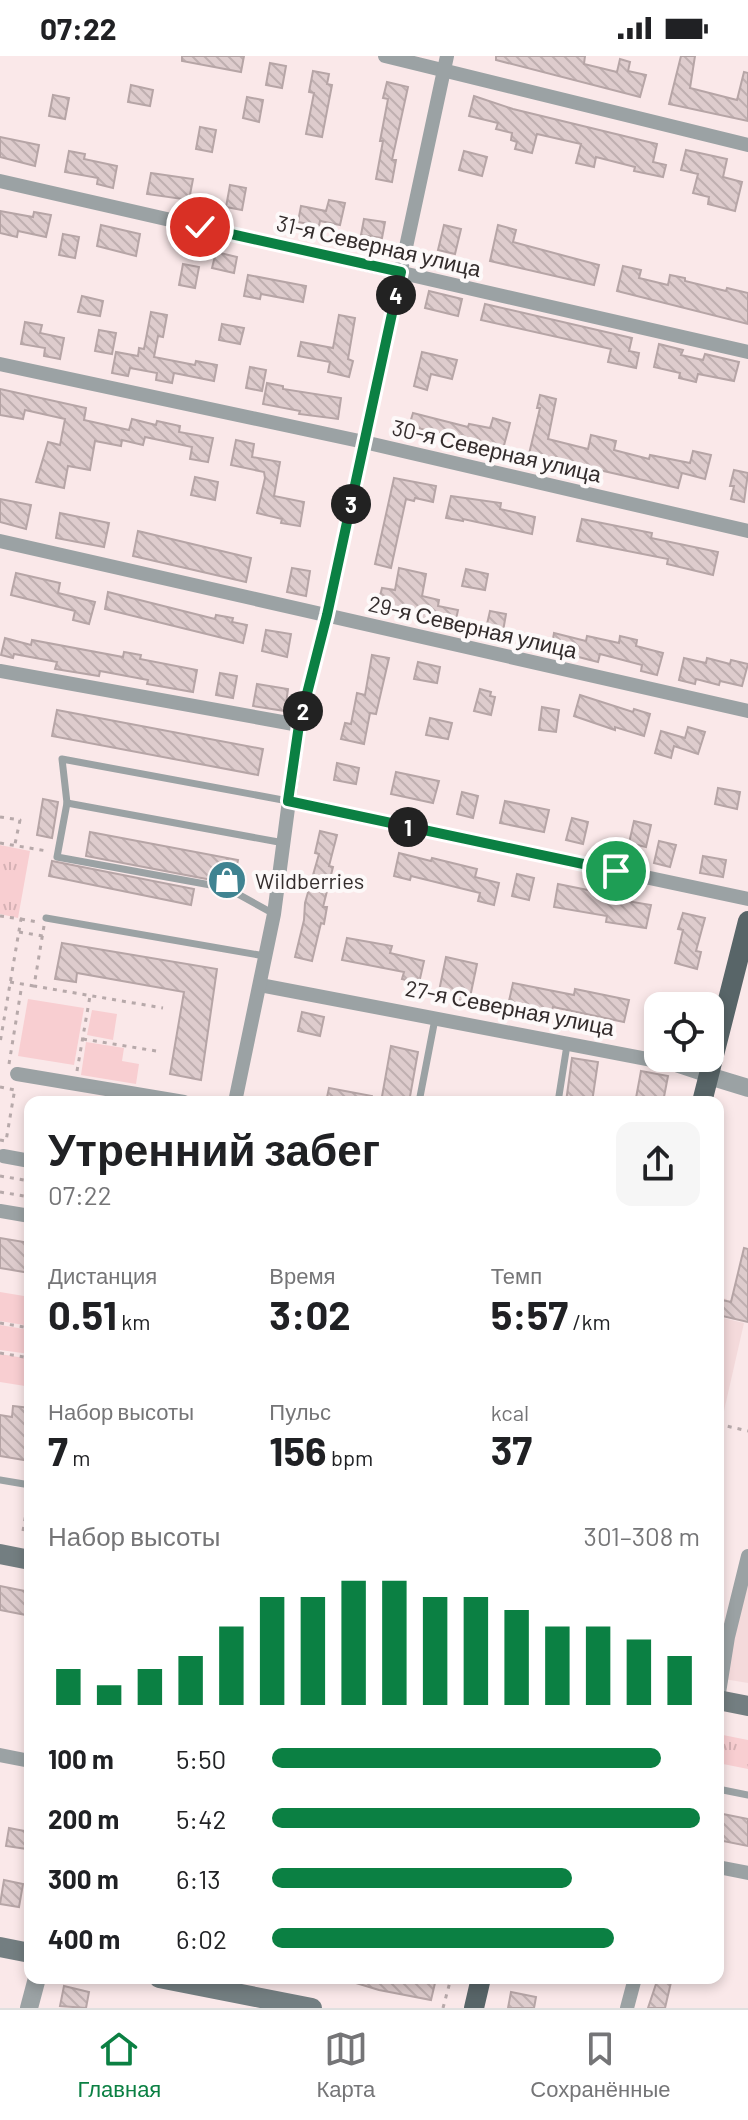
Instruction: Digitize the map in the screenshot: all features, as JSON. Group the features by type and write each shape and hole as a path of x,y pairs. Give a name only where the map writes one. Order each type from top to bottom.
{"main road":[{"path":"704,1096 748,921"},
{"path":"0,1554 24,1559"},
{"path":"724,1701 748,1706"},
{"path":"0,1947 24,1952"},
{"path":"190,1984 312,2008"},
{"path":"474,2008 480,1984"}],"street":[{"path":"385,56 445,62 748,145"},
{"path":"236,1096 274,914 299,725 327,615 445,62"},
{"name":"31-я Северная улица","path":"0,181 748,352"},
{"name":"30-я Северная улица","path":"0,364 364,442 748,531"},
{"name":"29-я Северная улица","path":"0,541 748,711"},
{"path":"0,671 299,725"},
{"path":"288,801 748,899"},
{"name":"27-я Северная улица","path":"260,985 673,1064 748,1088"},
{"path":"12,1074 148,1096"},
{"path":"3,1156 24,1160"},
{"path":"0,1211 24,1215"},
{"path":"724,1633 748,1556"},
{"path":"0,1755 24,1760"},
{"path":"724,1868 748,1873"},
{"path":"29,2008 35,1984"},
{"path":"627,2008 633,1984"}],"lane":[{"path":"274,914 227,888 57,857 67,803 62,759 288,801"},
{"path":"67,803 284,843"},
{"path":"45,921 265,956"},
{"path":"420,1096 436,1017"},
{"path":"559,1096 567,1043"},
{"path":"0,1480 24,1486"},
{"path":"724,1790 748,1795"}],"path":[{"path":"0,817 20,820 15,845"},
{"path":"0,843 58,853"},
{"path":"0,916 45,921 34,986"},
{"path":"0,1043 21,919"},
{"path":"19,932 43,936"},
{"path":"10,982 163,1008"},
{"path":"0,1140 6,1141 15,1090 12,1074 22,984"},
{"path":"75,1084 90,996"},
{"path":"83,1039 156,1051"},
{"path":"0,1087 15,1090"},
{"path":"0,1176 24,1180"},
{"path":"0,1192 24,1196"},
{"path":"0,1323 24,1327"},
{"path":"0,1353 24,1357"},
{"path":"724,1425 748,1431"},
{"path":"23,1531 24,1525"},
{"path":"443,2008 449,1984"}],"shaded area":[{"path":"724,1318 744,1323 724,1411"},
{"path":"748,1574 748,1683 724,1679"}],"green space":[{"path":"0,845 30,851 18,918 0,914"},
{"path":"28,999 84,1008 74,1065 18,1056"},
{"path":"92,1010 117,1014 113,1040 87,1035"},
{"path":"86,1042 124,1048 122,1061 139,1064 136,1084 81,1075"},
{"path":"0,1292 24,1296 24,1325 0,1321"},
{"path":"0,1325 24,1329 24,1353 0,1350"},
{"path":"0,1354 24,1358 24,1386 0,1382"},
{"path":"724,1735 748,1740 748,1769 724,1764"}],"building":[{"path":"182,56 244,56 241,72 182,61"},
{"path":"496,56 585,56 584,64 617,72 620,59 630,62 628,71 646,75 640,97 496,60"},
{"path":"681,56 695,56 690,88 737,100 744,72 748,73 748,121 669,104"},
{"path":"270,63 286,66 282,88 266,85"},
{"path":"313,71 329,74 327,84 332,85 322,137 306,134 314,93 309,92"},
{"path":"387,82 408,87 392,160 396,160 392,182 376,179 388,99 383,98"},
{"path":"131,85 153,90 150,106 128,102"},
{"path":"53,95 69,98 65,119 49,116"},
{"path":"474,96 513,109 657,144 653,162 666,165 663,177 634,171 635,167 596,157 594,167 576,163 581,144 537,134 532,153 515,149 517,142 511,140 512,133 496,129 498,123 469,116"},
{"path":"247,97 263,100 259,122 243,118"},
{"path":"200,127 216,130 212,152 196,149"},
{"path":"0,137 39,145 35,166 0,157"},
{"path":"686,150 727,159 723,177 742,182 735,211 708,204 709,197 693,193 698,174 681,170"},
{"path":"69,151 85,154 84,159 117,166 113,188 97,184 98,178 65,172"},
{"path":"464,151 487,157 482,176 459,170"},
{"path":"151,173 193,179 189,200 147,194"},
{"path":"230,185 246,188 242,210 226,207"},
{"path":"329,200 345,203 340,225 320,221 319,226 298,222 301,206 326,211"},
{"path":"0,211 33,217 34,212 51,215 46,237 18,231 17,237 0,233"},
{"path":"364,219 385,222 382,238 361,235"},
{"path":"101,225 140,234 136,256 97,246"},
{"path":"444,225 461,229 455,254 438,250"},
{"path":"498,225 516,230 513,242 599,265 594,285 490,261"},
{"path":"63,234 79,237 75,258 59,255"},
{"path":"216,252 237,257 234,273 212,268"},
{"path":"183,264 199,267 195,288 179,285"},
{"path":"623,266 641,270 639,278 668,285 670,275 726,291 727,288 748,293 748,324 617,291"},
{"path":"248,275 306,286 303,302 261,294 260,299 244,296"},
{"path":"429,291 462,299 458,316 425,308"},
{"path":"82,296 103,301 100,316 78,312"},
{"path":"485,304 632,338 629,351 639,353 636,368 608,362 611,349 481,320"},
{"path":"151,312 167,315 163,337 158,336 154,357 195,365 196,361 217,365 214,381 174,373 172,383 156,380 157,373 130,368 128,376 112,373 116,352 138,356 139,348 144,349"},
{"path":"339,315 355,318 348,359 353,361 349,377 328,372 330,362 298,356 301,342 333,348"},
{"path":"25,322 42,325 40,333 64,338 60,359 44,356 45,348 21,344"},
{"path":"222,324 244,328 240,344 219,340"},
{"path":"99,330 116,333 112,354 95,351"},
{"path":"659,344 683,350 681,355 703,360 705,354 739,362 734,381 698,374 696,382 679,378 680,373 654,367"},
{"path":"422,352 457,360 452,379 431,374 427,390 414,386"},
{"path":"250,367 266,370 262,391 246,388"},
{"path":"267,383 283,386 283,389 341,398 338,419 299,414 300,411 263,404"},
{"path":"0,389 86,408 84,420 129,430 132,419 156,425 157,421 180,426 179,432 213,438 208,462 190,459 192,447 145,437 143,445 122,440 121,446 95,441 90,470 68,466 64,488 36,482 48,442 60,445 65,419 25,410 23,419 0,415"},
{"path":"540,395 556,399 548,439 588,449 591,435 616,441 614,450 649,459 650,455 690,463 693,451 711,455 705,479 682,473 678,488 529,454"},
{"path":"413,413 468,427 469,424 490,428 493,418 510,423 503,449 409,426"},
{"path":"236,440 254,444 252,457 280,462 274,496 304,502 300,526 281,523 282,519 257,513 264,472 231,465"},
{"path":"734,470 748,473 744,502 731,499"},
{"path":"195,477 218,482 215,500 191,495"},
{"path":"394,478 436,486 433,502 406,499 391,568 375,564"},
{"path":"451,496 501,503 500,509 535,517 532,534 446,518"},
{"path":"0,499 31,505 26,529 0,522"},
{"path":"60,513 109,523 104,547 56,538"},
{"path":"582,519 652,533 651,538 718,552 713,575 667,564 668,559 577,541"},
{"path":"138,531 251,558 246,582 133,556"},
{"path":"292,568 310,571 306,596 287,592"},
{"path":"399,568 426,574 422,596 439,600 438,606 458,610 455,624 418,618 419,613 378,604 382,588 395,590"},
{"path":"466,569 488,574 485,590 462,586"},
{"path":"16,573 60,583 58,593 95,602 89,624 73,620 75,611 11,595"},
{"path":"108,592 215,619 216,615 233,618 232,622 247,625 243,643 105,609"},
{"path":"490,611 506,614 502,637 485,633"},
{"path":"266,630 291,634 287,657 262,651"},
{"path":"554,633 586,641 587,636 619,643 620,636 637,640 636,646 663,653 657,675 641,671 642,665 600,654 598,662 551,650"},
{"path":"5,638 31,645 32,640 123,657 124,652 141,655 140,659 197,670 193,692 100,671 99,676 55,669 57,662 14,654 13,658 1,655"},
{"path":"372,655 389,658 376,714 370,713 364,744 341,739 345,723 351,724 357,693 365,695"},
{"path":"684,658 706,663 707,658 730,664 731,660 748,664 742,686 720,681 719,685 696,679 695,684 679,680"},
{"path":"418,662 440,667 437,683 414,679"},
{"path":"220,673 237,676 233,698 216,695"},
{"path":"257,684 288,689 285,711 253,706"},
{"path":"480,689 491,692 490,696 495,697 491,715 474,711"},
{"path":"580,695 633,712 634,709 650,714 644,736 574,716"},
{"path":"542,707 559,710 556,732 539,730"},
{"path":"57,710 263,749 258,775 52,736"},
{"path":"430,718 452,723 448,739 426,735"},
{"path":"688,727 705,732 698,754 674,746 671,758 655,753 661,731 685,738"},
{"path":"337,763 359,768 356,784 334,780"},
{"path":"396,772 439,781 433,803 391,794"},
{"path":"718,788 740,792 737,809 715,804"},
{"path":"462,792 478,796 473,818 457,814"},
{"path":"43,799 58,802 52,838 37,835"},
{"path":"505,801 549,810 544,832 500,823"},
{"path":"572,818 588,822 583,844 566,840"},
{"path":"634,821 651,825 646,847 629,843"},
{"path":"320,831 337,835 323,907 327,907 324,924 321,923 312,961 295,957 305,903 319,854 315,853"},
{"path":"90,832 238,860 233,884 86,856"},
{"path":"659,841 676,845 670,867 654,863"},
{"path":"399,853 477,869 475,877 499,883 494,905 478,901 480,893 411,876 410,880 394,876"},
{"path":"703,856 726,860 723,877 700,873"},
{"path":"52,861 194,889 191,905 49,876"},
{"path":"517,874 534,878 529,900 512,896"},
{"path":"558,884 598,892 597,896 651,905 646,928 606,922 607,916 554,907"},
{"path":"683,913 705,918 696,951 701,952 697,969 675,963 683,930 678,929"},
{"path":"347,938 392,946 390,953 424,961 419,983 402,979 404,972 342,960"},
{"path":"62,943 217,969 201,1080 170,1074 184,992 77,973 76,982 55,979"},
{"path":"446,957 477,964 469,1002 438,996"},
{"path":"513,983 574,995 575,989 629,1000 624,1022 553,1007 551,1013 509,1001"},
{"path":"302,1012 324,1017 320,1036 298,1031"},
{"path":"391,1046 418,1052 410,1096 382,1096"},
{"path":"572,1058 598,1062 593,1096 567,1096"},
{"path":"641,1071 668,1076 664,1096 636,1096"},
{"path":"329,1088 372,1096 327,1096"},
{"path":"0,1238 24,1242 24,1272 0,1268"},
{"path":"744,1248 748,1249 748,1322 724,1316 724,1300 731,1302"},
{"path":"13,1406 24,1407 24,1460 0,1456 0,1415 12,1417"},
{"path":"0,1586 24,1591 24,1615 0,1610"},
{"path":"724,1814 748,1819 748,1846 724,1841"},
{"path":"9,1828 24,1831 24,1849 6,1846"},
{"path":"4,1880 23,1884 19,1907 0,1904"},
{"path":"359,1984 435,1984 431,2000"},
{"path":"656,1984 671,1984 665,2008 648,2008"},
{"path":"64,1986 89,1992 86,2008 60,2006"},
{"path":"511,1992 536,1997 534,2008 508,2008"}],"place":[{"name":"Wildberries","path":"227,880"}],"route":[{"path":"200,227 401,272 327,615 299,725 288,801 616,871"}]}
